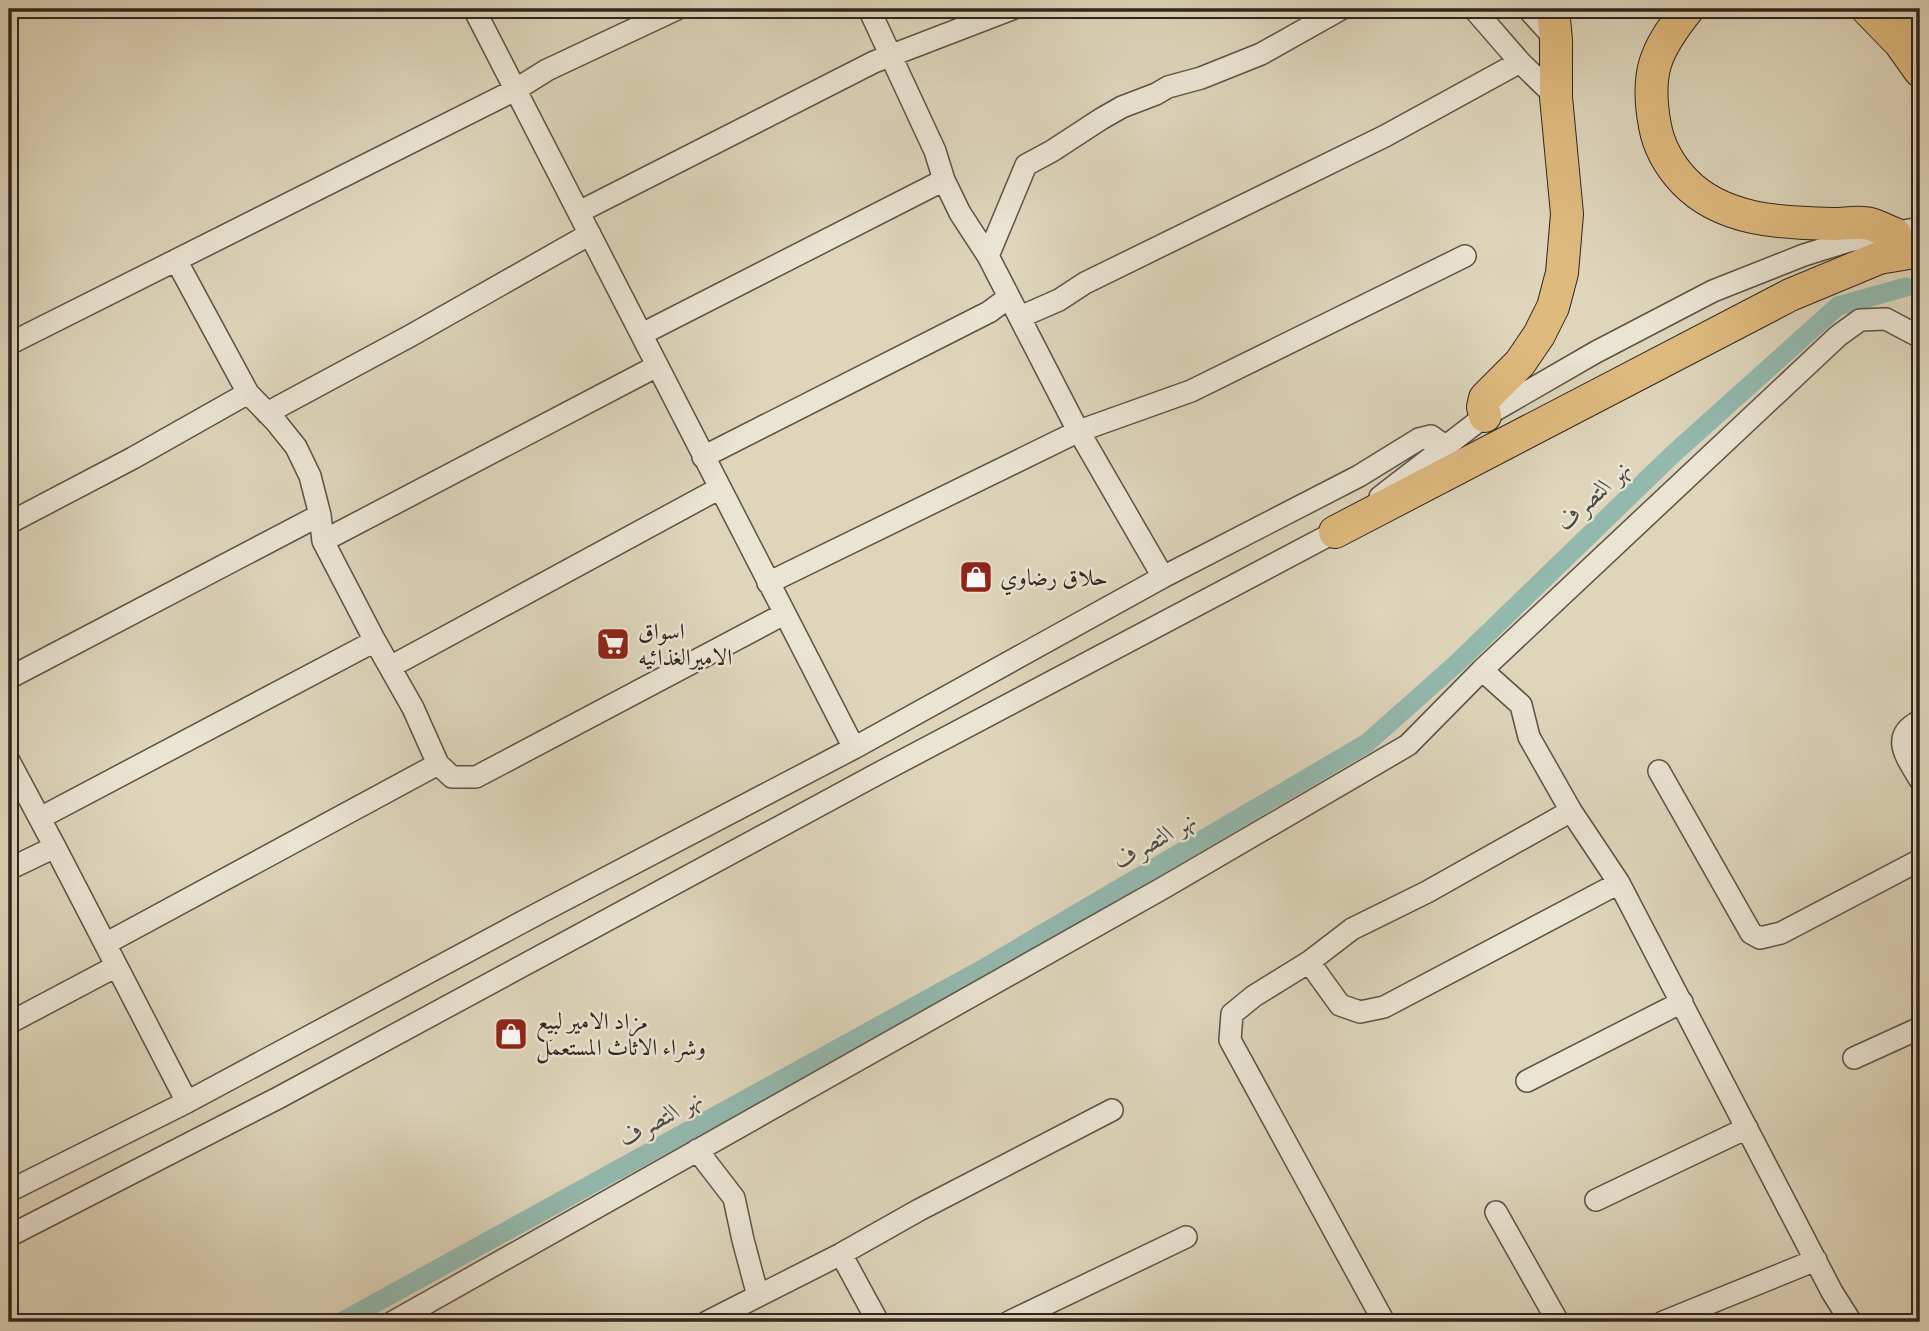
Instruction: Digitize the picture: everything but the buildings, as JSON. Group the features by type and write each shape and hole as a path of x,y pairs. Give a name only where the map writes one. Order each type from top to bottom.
{"highway":[{"path":"1485,416 1482,407 1485,398 1520,363 1539,335 1553,307 1562,273 1567,214 1556,97 1553,9"},
{"path":"1688,9 1670,31 1653,67 1650,101 1657,139 1671,168 1695,193 1719,207 1754,218 1869,224 1913,236"},
{"path":"1867,9 1900,43 1920,71"},
{"path":"1902,9 1920,43"},
{"path":"1335,532 1790,295 1879,258 1913,236"}],"street":[{"path":"474,9 854,748"},
{"path":"9,344 515,90 547,70 677,9"},
{"path":"869,9 935,151 944,180 960,213 988,256 1079,431 1163,577"},
{"path":"579,212 891,55 1012,9"},
{"path":"988,256 1026,165 1122,107 1168,87 1200,78 1261,54 1341,9"},
{"path":"1474,9 1520,62 1556,97"},
{"path":"1528,9 1556,40"},
{"path":"1020,317 1385,136 1520,62"},
{"path":"642,334 944,180"},
{"path":"267,413 590,234"},
{"path":"9,1236 278,1098 881,772 1335,532 1485,416 1596,352 1713,290 1849,241 1913,236"},
{"path":"768,583 1079,431 1191,391 1465,256"},
{"path":"176,260 248,393 296,447 310,475 323,541 413,708 438,764 452,777 476,777 784,614"},
{"path":"703,457 989,312 1008,298"},
{"path":"393,1322 1151,895 1408,745 1482,670 1838,336 1860,320 1886,319 1920,337"},
{"path":"323,541 657,366"},
{"path":"9,523 248,393"},
{"path":"9,1191 187,1102 854,748 1163,577 1359,476 1419,439 1431,436 1445,446"},
{"path":"390,667 719,488"},
{"path":"9,678 320,515"},
{"path":"40,818 375,641"},
{"path":"1482,670 1521,705 1530,737 1571,811 1619,883 1851,1322"},
{"path":"1920,720 1909,726 1902,747 1920,780"},
{"path":"9,761 187,1102"},
{"path":"105,944 438,764"},
{"path":"1660,771 1751,933 1760,938 1781,933 1920,860"},
{"path":"1384,1322 1230,1040 1232,1014 1352,929 1427,892 1571,811"},
{"path":"9,869 55,847"},
{"path":"1309,962 1340,1004 1360,1013 1384,1007 1619,883"},
{"path":"9,1023 117,968"},
{"path":"1527,1081 1682,1002"},
{"path":"1854,1058 1920,1028"},
{"path":"716,1320 1112,1110"},
{"path":"1596,1200 1747,1128"},
{"path":"697,1150 734,1198 758,1296"},
{"path":"1496,1212 1558,1322"},
{"path":"1009,1322 1186,1237"},
{"path":"841,1254 878,1322"},
{"path":"1663,1322 1816,1260"}],"waterway":[{"name":"نهر التصرف","path":"341,1322 986,967 1367,743 1457,663 1672,455 1838,306 1906,287"}],"place":[{"name":"حلاق رضاوي","path":"976,577"},
{"name":"اسواق الاميرالغذائيه","path":"613,644"},
{"name":"مزاد الامير لبيع وشراء الاثاث المستعمل","path":"511,1034"}]}
